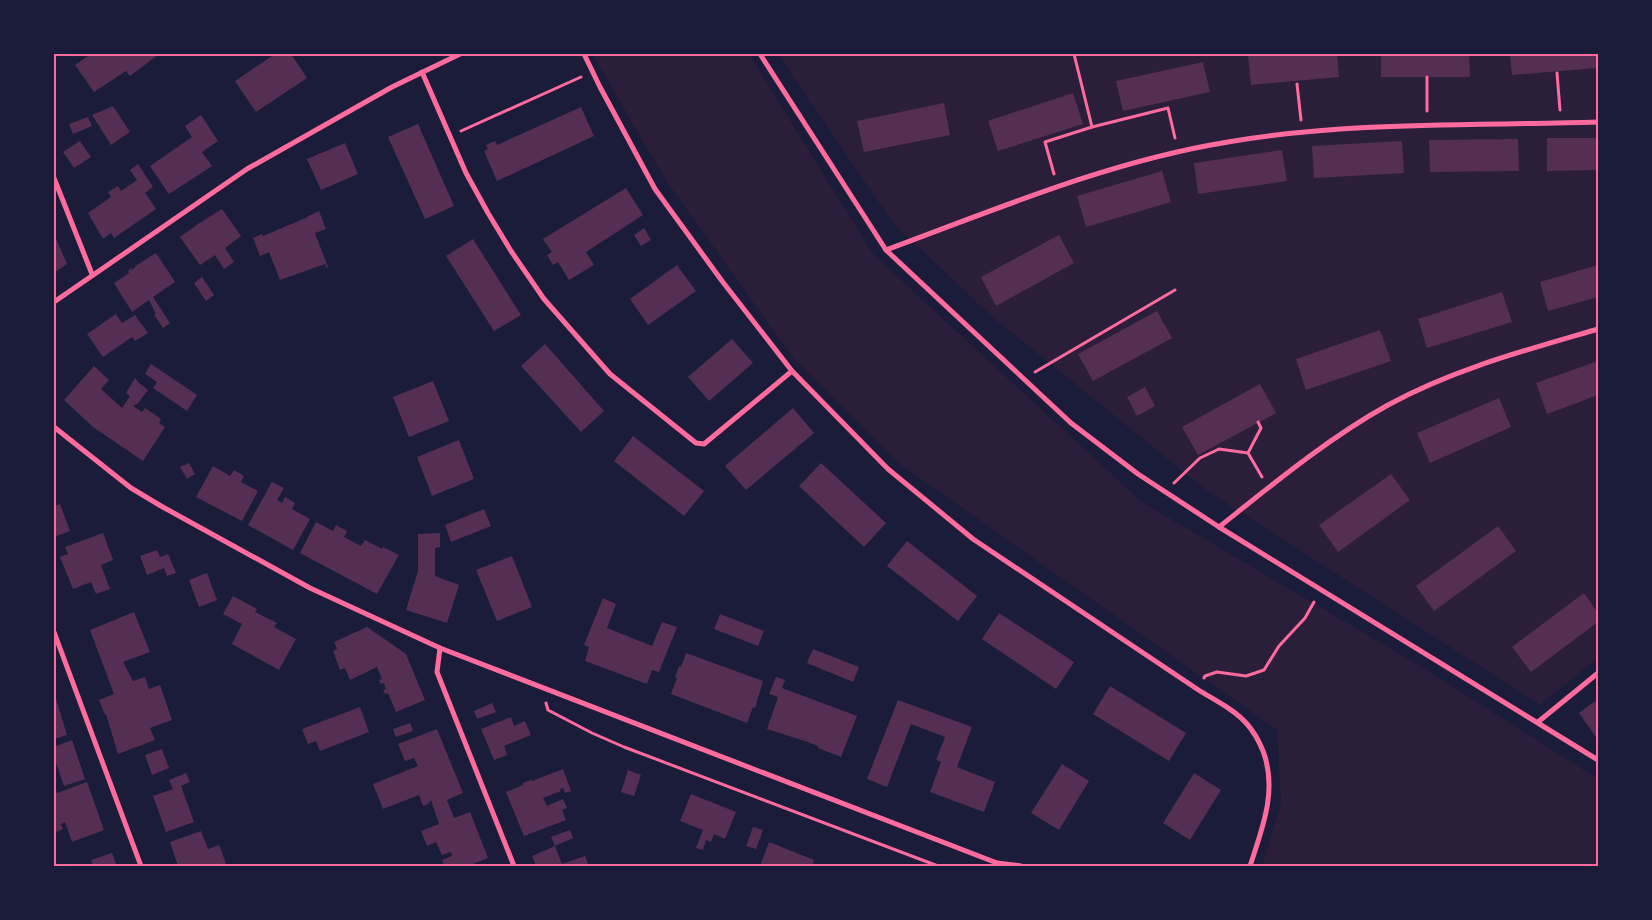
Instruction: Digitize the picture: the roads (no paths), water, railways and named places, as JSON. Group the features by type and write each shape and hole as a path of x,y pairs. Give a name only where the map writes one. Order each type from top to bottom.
{"street":[{"path":"54,302 247,169 422,72 460,54"},
{"path":"584,54 655,189 722,281 792,371 888,469 973,539 1234,712 1248,725 1258,740 1268,763 1270,791 1266,816 1250,866"},
{"path":"760,54 886,250 1071,423 1138,474 1219,527 1598,760"},
{"path":"422,72 466,173 511,251 544,299 610,374 696,443 704,444 792,371"},
{"path":"886,250 1058,187 1116,168 1226,142 1302,131 1427,124 1598,122"},
{"path":"54,178 92,274"},
{"path":"1219,527 1339,435 1388,405 1438,381 1494,359 1598,330"},
{"path":"54,427 131,488 161,506 310,588 440,648 998,863 1021,866"},
{"path":"54,632 141,866"},
{"path":"440,648 437,672 514,866"},
{"path":"1538,722 1598,673"}]}
